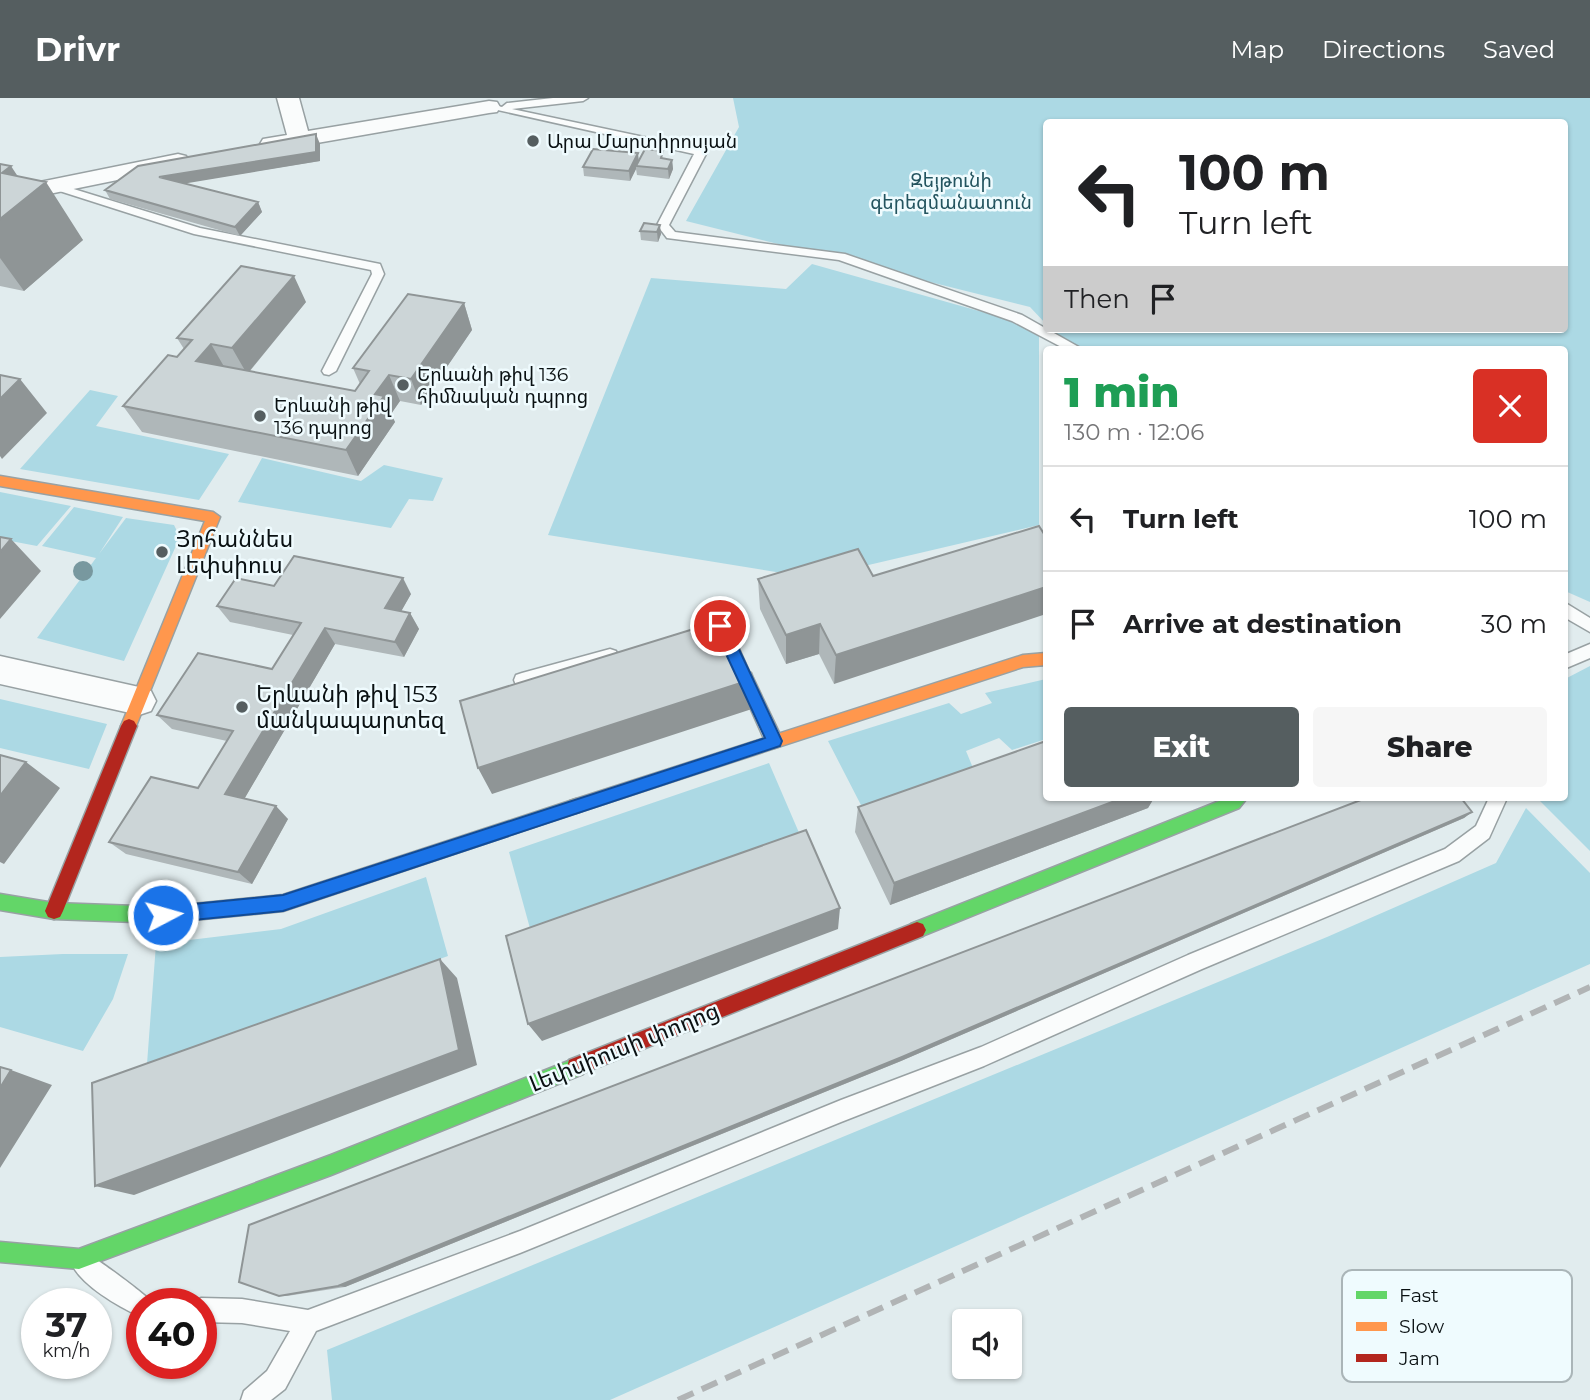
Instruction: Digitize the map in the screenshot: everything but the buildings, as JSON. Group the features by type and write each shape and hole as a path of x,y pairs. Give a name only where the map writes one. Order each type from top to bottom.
{"street":[{"path":"288,98 299,139"},
{"path":"244,149 493,103"},
{"path":"0,197 202,157"},
{"path":"0,481 214,517 54,911"},
{"path":"0,902 54,911 163,915 283,903 1023,661 1043,659"},
{"path":"0,670 139,701"},
{"name":"Լեփսիուսի փողոց","path":"0,1252 79,1259 331,1165 1236,801"}],"lane":[{"path":"493,103 583,98"},
{"path":"493,103 701,152 663,225 671,235 841,257 1017,318 1043,332"},
{"path":"51,185 198,231 376,267 378,274 329,371"},
{"path":"1045,333 1070,346"},
{"path":"1568,611 1590,626"},
{"path":"522,680 628,651"},
{"path":"1568,660 1590,651"},
{"path":"737,660 774,741"},
{"path":"217,1310 242,1311 309,1322 520,1242 841,1111 984,1056 1195,962 1452,855 1483,832 1497,801"},
{"path":"79,1259 126,1296"},
{"path":"253,1400 275,1380 309,1322"}],"green space":[{"name":"Զեյթունի գերեզմանատուն","path":"733,98 1590,98 1590,602 1568,592 1568,346 1067,346 1055,333 1568,333 1568,119 1043,119 1043,321 1030,307 686,221 739,127"},
{"path":"812,264 1039,328 1039,525 813,578 548,535 651,278 786,289"},
{"path":"90,390 118,396 96,426 229,454 199,500 20,469"},
{"path":"262,458 361,481 384,465 443,478 433,501 409,499 391,528 238,502"},
{"path":"0,492 71,506 37,546 0,539"},
{"path":"74,507 123,517 99,554 126,518 174,525 180,537 124,661 37,638 96,558 42,546"},
{"path":"1590,666 1590,851 1540,801 1568,801 1568,677"},
{"path":"1043,680 1043,740 1012,750 999,738 966,751 973,768 862,807 828,741 949,703 961,714 992,703 985,693"},
{"path":"0,699 107,724 89,769 0,748"},
{"path":"769,763 800,835 531,932 509,852"},
{"path":"1526,808 1590,873 1590,964 610,1400 332,1400 327,1350 1327,937 1496,863"},
{"path":"426,877 448,956 147,1064 156,944 281,929"},
{"path":"128,954 113,999 83,1051 0,1027 0,957"}],"railway":[{"path":"678,1400 1590,987"}],"traffic: fast":[{"path":"917,930 1235,801"},
{"path":"0,902 54,911 163,915 283,903 576,806"},
{"path":"0,1252 79,1259 331,1165 576,1067"}],"traffic: slow":[{"path":"0,481 213,517 129,726"},
{"path":"576,806 1023,661 1043,659"}],"traffic: jam":[{"path":"54,911 129,726"},
{"path":"576,1067 917,930"}],"place":[{"name":"Արա Մարտիրոսյան","path":"533,141"},
{"name":"Երևանի թիվ 136 հիմնական դպրոց","path":"403,385"},
{"name":"Երևանի թիվ 136 դպրոց","path":"260,416"},
{"name":"Յոհաննես Լեփսիուս","path":"162,552"},
{"name":"Երևանի թիվ 153 մանկապարտեզ","path":"242,707"}],"route":[{"path":"163,915 283,903 774,741 720,626"}]}
